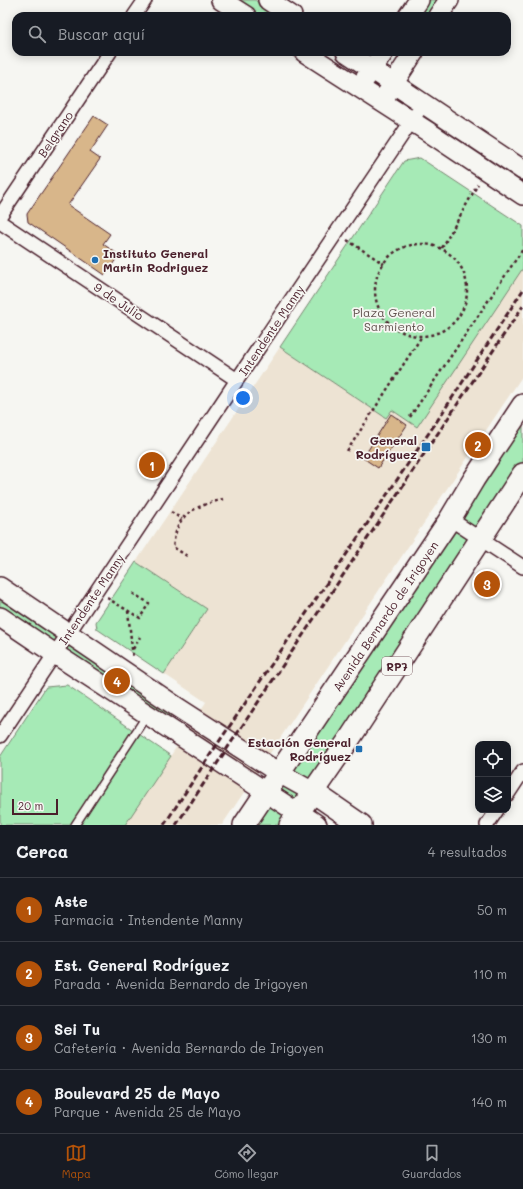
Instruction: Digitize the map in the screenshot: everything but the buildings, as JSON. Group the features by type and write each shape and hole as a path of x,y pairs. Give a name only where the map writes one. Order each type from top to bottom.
{"main road":[{"path":"221,0 240,12"},
{"path":"268,0 286,12"},
{"path":"411,12 419,0"},
{"path":"441,12 449,0"},
{"path":"310,56 523,195"},
{"path":"352,56 523,170"},
{"path":"359,87 381,56"},
{"path":"381,102 411,56"},
{"name":"Avenida Bernardo de Irigoyen","path":"244,825 450,519 474,479 523,405"},
{"name":"RP7","path":"294,819 348,741 523,474"},
{"path":"0,587 177,707 279,773 313,792 361,825"},
{"path":"0,617 267,792 294,819 316,825"}],"street":[{"path":"137,12 145,0"},
{"name":"Belgrano","path":"0,216 107,56"},
{"name":"Intendente Manny","path":"0,736 423,104"},
{"name":"9 de Julio","path":"0,222 237,380"},
{"path":"450,519 523,567"},
{"path":"511,790 523,772"},
{"path":"487,825 495,813"}],"lane":[{"path":"75,825 148,715"}],"path":[{"path":"442,248 486,171"},
{"path":"337,233 384,264"},
{"path":"412,244 427,244 442,248 454,257 463,270 467,284 466,300 461,314 450,326 437,333 422,336 407,334 394,327 383,316 377,302 375,287 378,272 386,259 398,250 412,244"},
{"path":"410,417 523,249"},
{"path":"346,451 422,336"},
{"path":"187,556 173,547 176,531 182,518 191,510 223,499"},
{"path":"171,512 182,518"},
{"path":"97,591 140,618 149,603 132,593"},
{"path":"128,610 133,650 133,677"},
{"path":"133,650 140,637"}],"shaded area":[{"path":"523,268 523,375 222,825 125,825 206,702 164,674 207,609 136,562 280,347 386,418 392,410 417,427"}],"green space":[{"path":"232,0 255,0 272,12 250,12"},
{"path":"423,0 442,0 434,12 416,12"},
{"path":"438,121 523,178 523,192 431,131"},
{"name":"Plaza General Sarmiento","path":"420,158 523,226 523,268 417,427 392,410 386,418 280,347 404,161"},
{"path":"523,405 523,474 290,825 244,825"},
{"path":"136,562 207,609 164,674 97,629 96,622"},
{"path":"0,587 177,707 164,726 0,617"},
{"path":"67,685 171,756 125,825 0,825 0,757 46,687"}],"railway":[{"path":"164,825 437,421 523,290"},
{"path":"176,825 523,306"}],"place":[{"name":"Instituto General Martin Rodriguez","path":"95,260"},
{"name":"Est. General Rodríguez","path":"478,445"},
{"name":"General Rodríguez","path":"426,447"},
{"name":"Aste","path":"152,465"},
{"name":"Sei Tu","path":"487,584"},
{"name":"Boulevard 25 de Mayo","path":"117,681"},
{"name":"Estación General Rodríguez","path":"359,749"}]}
